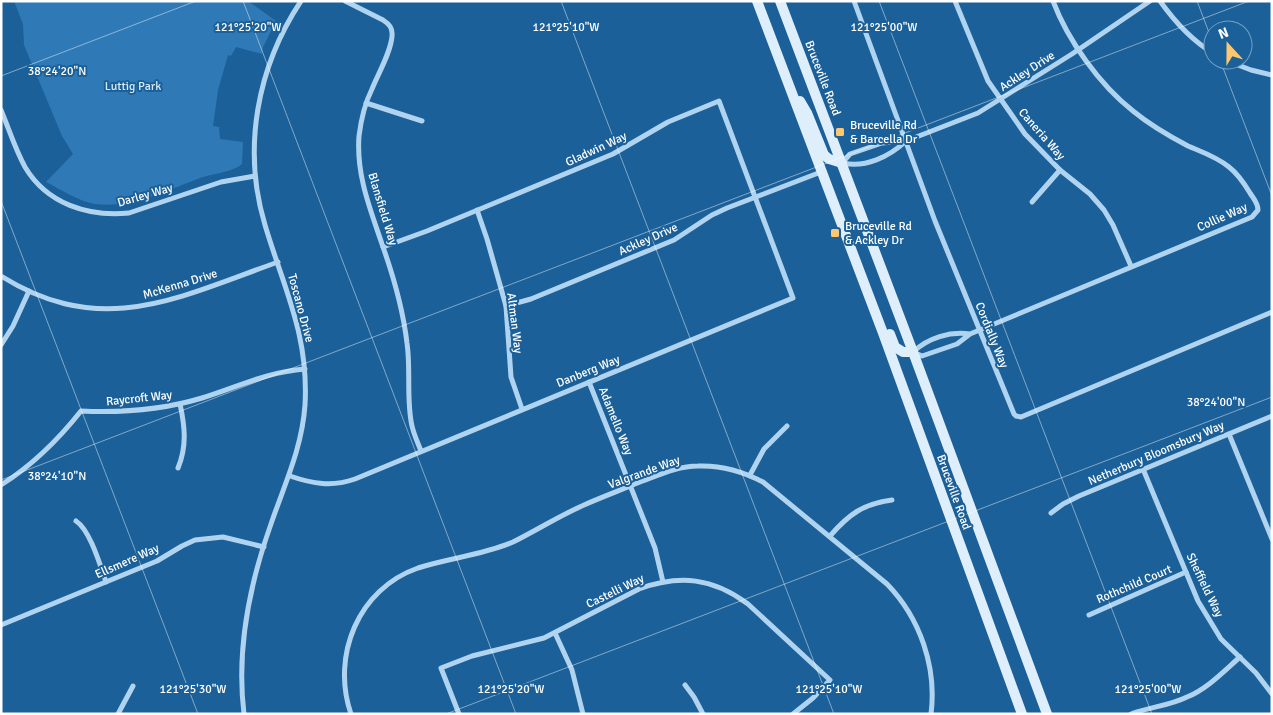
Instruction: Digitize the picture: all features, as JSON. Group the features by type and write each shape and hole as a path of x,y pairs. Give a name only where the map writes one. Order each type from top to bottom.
{"main road":[{"name":"Bruceville Road","path":"757,1 883,333 1022,714"},
{"name":"Bruceville Road","path":"780,1 1047,714"},
{"name":"Bruceville Road","path":"790,88 807,113 824,155 829,159 842,163"},
{"name":"Bruceville Road","path":"862,280 878,304 895,347 904,352 913,352"}],"street":[{"name":"Toscano Drive","path":"244,714 242,680 244,634 264,547 290,476 300,441 303,423 304,369 299,328 264,222 255,176 254,135 265,75 281,35 301,1"},
{"name":"Blansfield Way","path":"345,1 383,20 389,24 392,30 387,53 366,103 359,136 359,156 361,176 368,202 395,281 402,311 409,363 410,414 412,428 421,451"},
{"name":"Cordially Way","path":"854,1 935,221 1014,414 1021,417 1272,312"},
{"name":"Caneria Way","path":"955,1 981,67 1000,100 1025,134 1060,170 1090,194 1104,210 1113,225 1131,266"},
{"name":"Collie Way","path":"970,334 959,332 947,334 921,344 913,352 922,356 957,344 979,330 1252,217 1258,210 1239,176 1228,166 1216,158 1159,130 1133,111 1111,90 1078,50 1064,26 1054,1"},
{"name":"Ackley Drive","path":"906,141 886,156 864,164 854,166 842,163 850,154 882,143 906,141 959,121 1000,100 1150,1"},
{"path":"1160,1 1174,21 1203,47"},
{"path":"1251,70 1272,75"},
{"name":"Gladwin Way","path":"383,247 613,154 668,122 719,102 755,198"},
{"path":"366,103 422,121"},
{"name":"Darley Way","path":"1,110 4,126 26,169 36,182 61,202 81,210 113,214 129,213 221,182 255,176"},
{"path":"1032,202 1060,170"},
{"name":"Ackley Drive","path":"506,306 531,299 674,240 712,215 727,208 821,172"},
{"name":"Danberg Way","path":"290,476 319,484 346,482 792,298 755,198"},
{"name":"Altman Way","path":"477,210 506,306 511,377 522,409"},
{"name":"McKenna Drive","path":"1,276 29,291 64,304 86,308 117,309 139,307 169,300 278,262"},
{"path":"1,345 13,326 29,291"},
{"name":"Raycroft Way","path":"1,485 38,457 58,438 81,410 126,412 153,409 180,404 273,373 304,369"},
{"name":"Adamello Way","path":"589,382 655,548 663,582"},
{"path":"178,468 185,441 180,404"},
{"name":"Netherbury Bloomsbury Way","path":"1051,514 1062,504 1079,496 1272,416"},
{"path":"750,475 764,449 787,426"},
{"path":"1229,434 1272,539"},
{"name":"Valgrande Way","path":"351,714 346,696 344,662 353,629 361,614 384,588 397,578 417,569 497,548 583,505 668,471 697,466 730,468 750,475 776,491 887,584 908,608 930,664 933,680 931,714"},
{"name":"Sheffield Way","path":"1144,469 1198,601 1221,639 1256,673 1272,694"},
{"path":"830,536 841,523 856,511 878,502 892,500"},
{"path":"76,521 82,525 89,536 106,582"},
{"name":"Ellsmere Way","path":"1,625 156,561 182,546 204,538 232,539 264,547"},
{"name":"Rothchild Court","path":"1089,614 1186,572"},
{"name":"Castelli Way","path":"459,714 441,668 472,656 535,642 639,589 663,582 695,580 735,594 830,680 813,698 793,714"},
{"path":"555,633 572,670 583,714"},
{"path":"1131,714 1189,697 1211,682 1240,657"},
{"path":"685,685 694,696 703,714"},
{"path":"118,714 133,686"}],"green space":[{"name":"Luttig Park","path":"14,1 248,1 276,21 263,47 262,54 236,47 231,56 228,55 218,90 213,126 219,127 220,139 243,142 242,164 150,197 122,204 89,203 46,182 73,154 62,136 24,45 23,24"}],"place":[{"name":"Bruceville Rd & Barcella Dr","path":"840,132"},
{"name":"Bruceville Rd & Ackley Dr","path":"835,233"}]}
